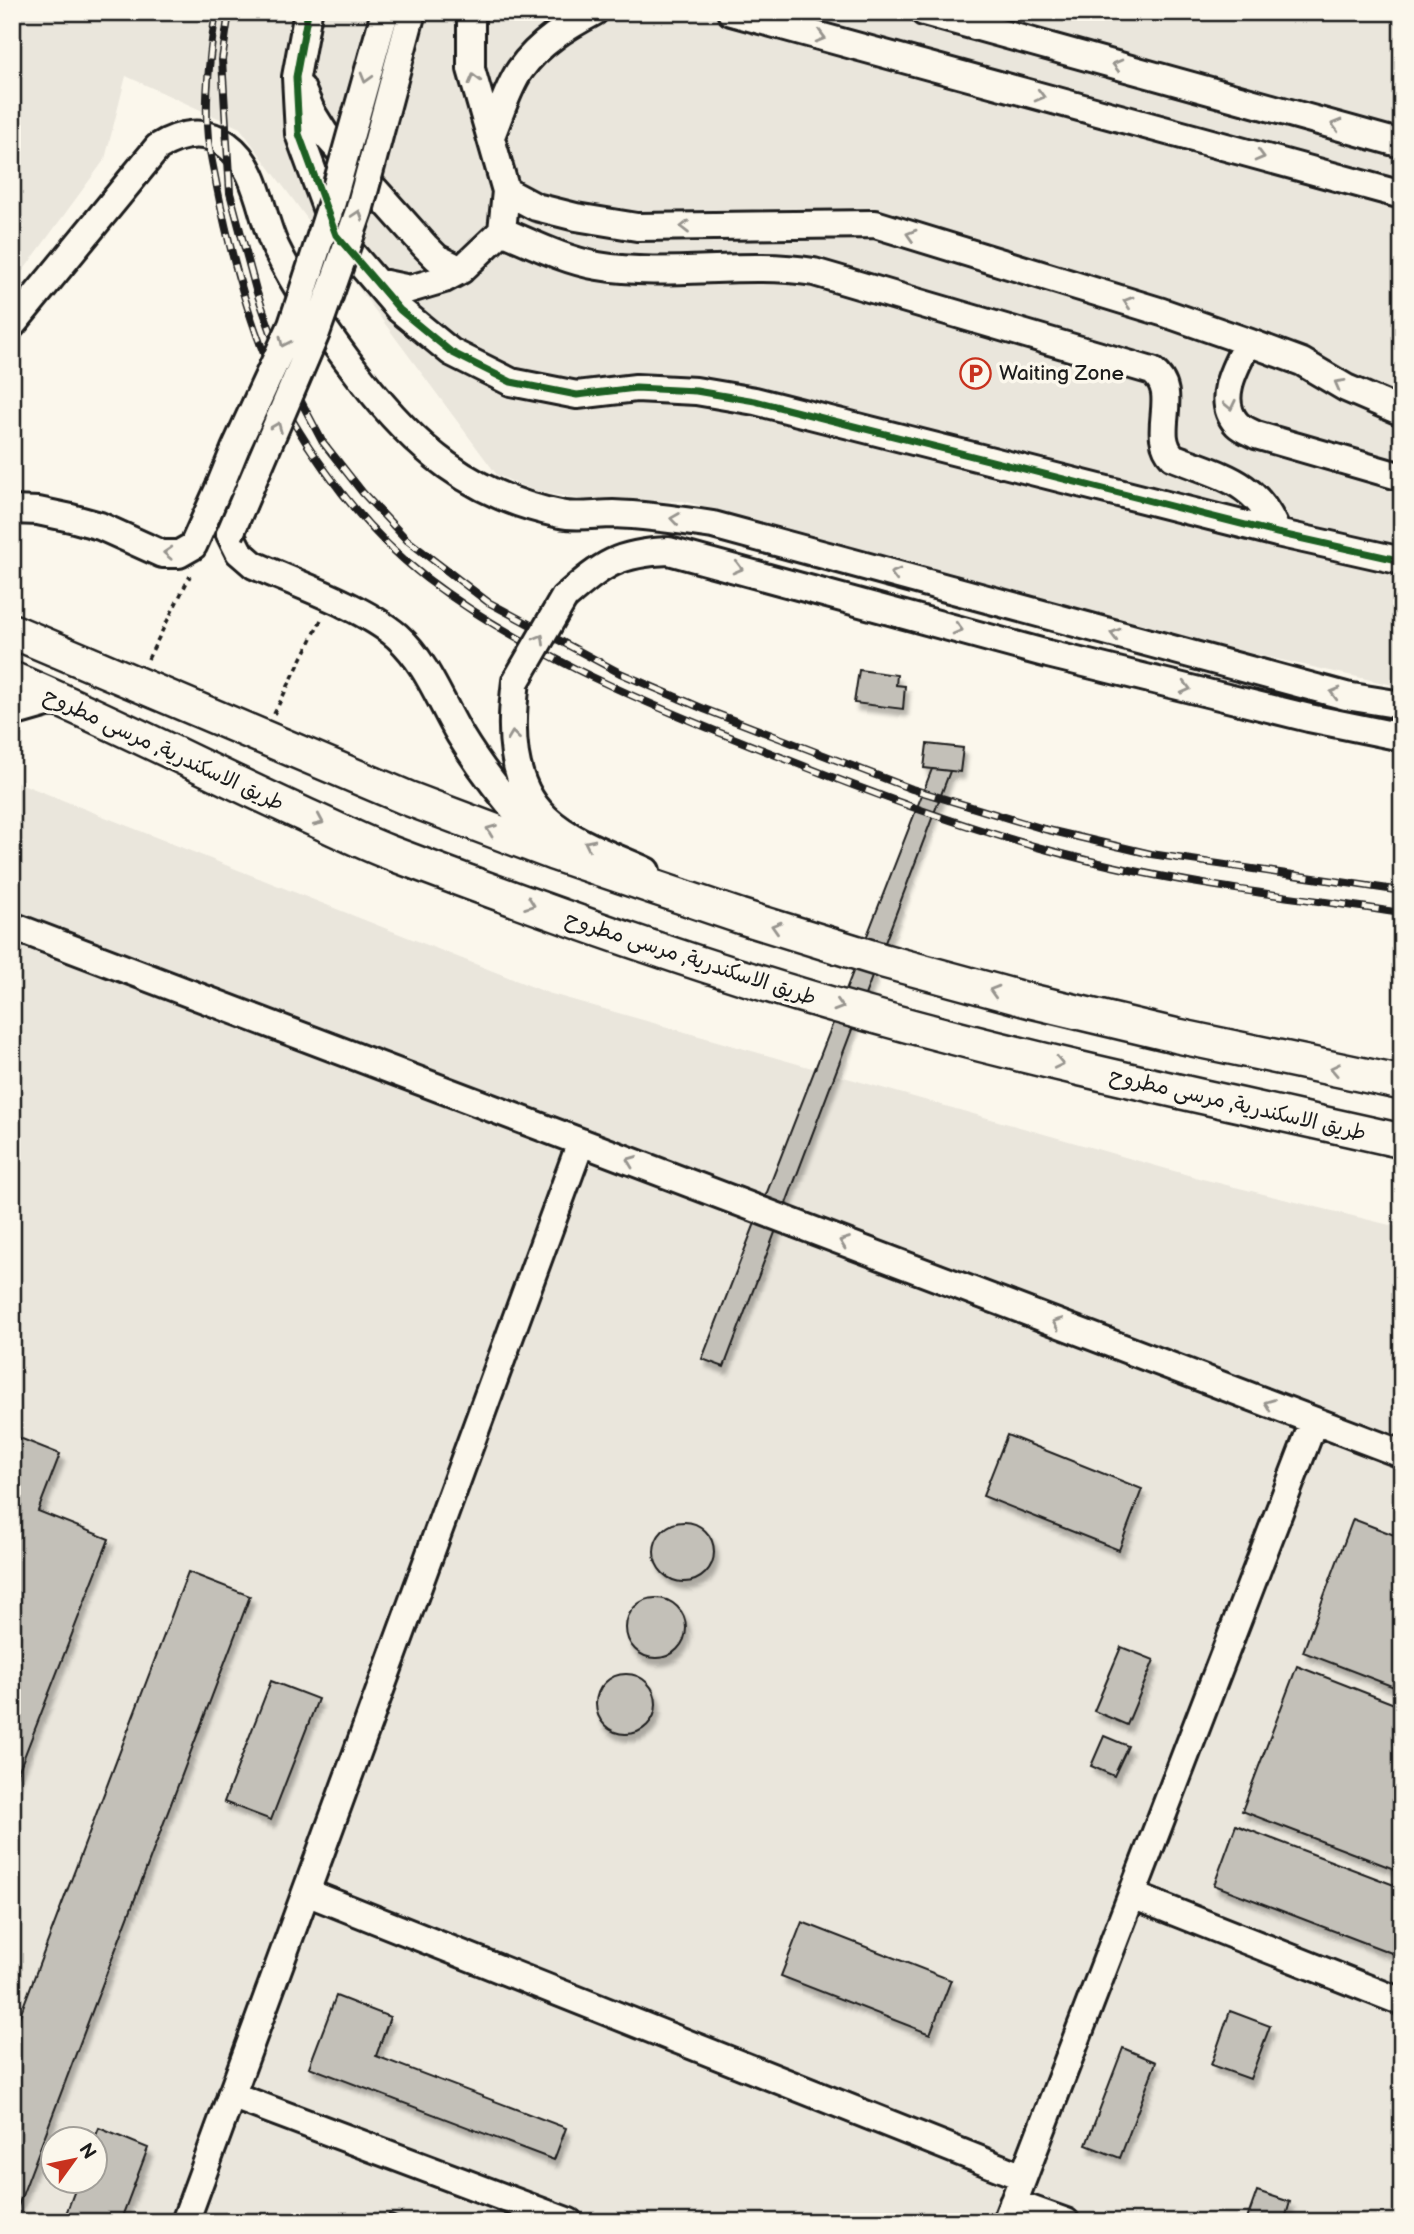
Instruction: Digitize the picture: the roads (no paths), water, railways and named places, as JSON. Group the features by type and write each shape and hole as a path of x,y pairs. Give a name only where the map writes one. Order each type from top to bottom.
{"main road":[{"path":"12,631 407,798 554,853 739,916 884,961 1031,1001 1178,1036 1402,1083"},
{"name":"طريق الاسكندرية, مرسى مطروح","path":"12,679 68,702 238,785 383,850 542,909 723,971 869,1015 1016,1054 1402,1141"}],"street":[{"path":"308,12 296,77 299,134 336,235 400,310 450,352 511,382 577,395 648,389 696,391 755,401 1277,533 1402,561"},
{"path":"12,510 38,511 100,526 162,554 179,554 193,546 292,325 332,202 385,12"},
{"path":"412,12 359,211 316,333 224,550 229,566 235,572 325,613 360,631 386,649 459,733"},
{"path":"376,282 410,289 444,279 461,270 502,230 506,191 471,69 471,12"},
{"path":"491,136 518,72 540,47 565,27 594,12"},
{"path":"731,12 1402,195"},
{"path":"924,12 1402,144"},
{"path":"296,77 312,113 326,134 425,246 437,257 461,270"},
{"path":"12,325 158,147 173,138 190,134 208,136 226,143 240,156 249,173 275,246 312,314 391,415 446,467 502,498 562,515 625,515 713,525 1346,696 1402,705"},
{"path":"506,191 536,207 637,227 875,224 1162,312 1248,342 1302,362 1346,388 1402,412"},
{"path":"502,230 572,259 599,266 635,269 770,267 814,272 1152,371 1161,380 1166,393 1163,441 1168,453 1242,486 1264,506 1277,533"},
{"path":"1248,342 1231,374 1227,396 1231,414 1238,425 1256,435 1402,477"},
{"path":"235,449 263,462"},
{"path":"230,534 240,552 254,565 372,618 399,638 423,666 481,769 503,798 554,853"},
{"path":"739,916 568,834 545,818 526,790 517,765 511,728 516,681 564,598 613,560 639,552 669,551 1048,654 1309,718 1402,737"},
{"path":"12,713 47,703 68,702"},
{"path":"12,926 1402,1454"},
{"path":"184,2222 581,1142"},
{"path":"1066,2222 1010,2212 1314,1421"},
{"path":"306,1892 1023,2177"},
{"path":"1132,1895 1402,2002"},
{"path":"231,2095 569,2222"}],"railway":[{"path":"216,12 207,91 208,138 232,255 260,343 288,412 319,462 351,504 387,544 426,578 499,627 617,689 698,724 922,810 1016,841 1148,874 1402,913"},
{"path":"229,12 222,60 230,193 256,290 284,369 322,441 363,493 407,540 488,602 620,673 704,709 912,789 1044,829 1151,854 1402,891"}],"place":[{"name":"Waiting Zone","path":"976,373"}]}
